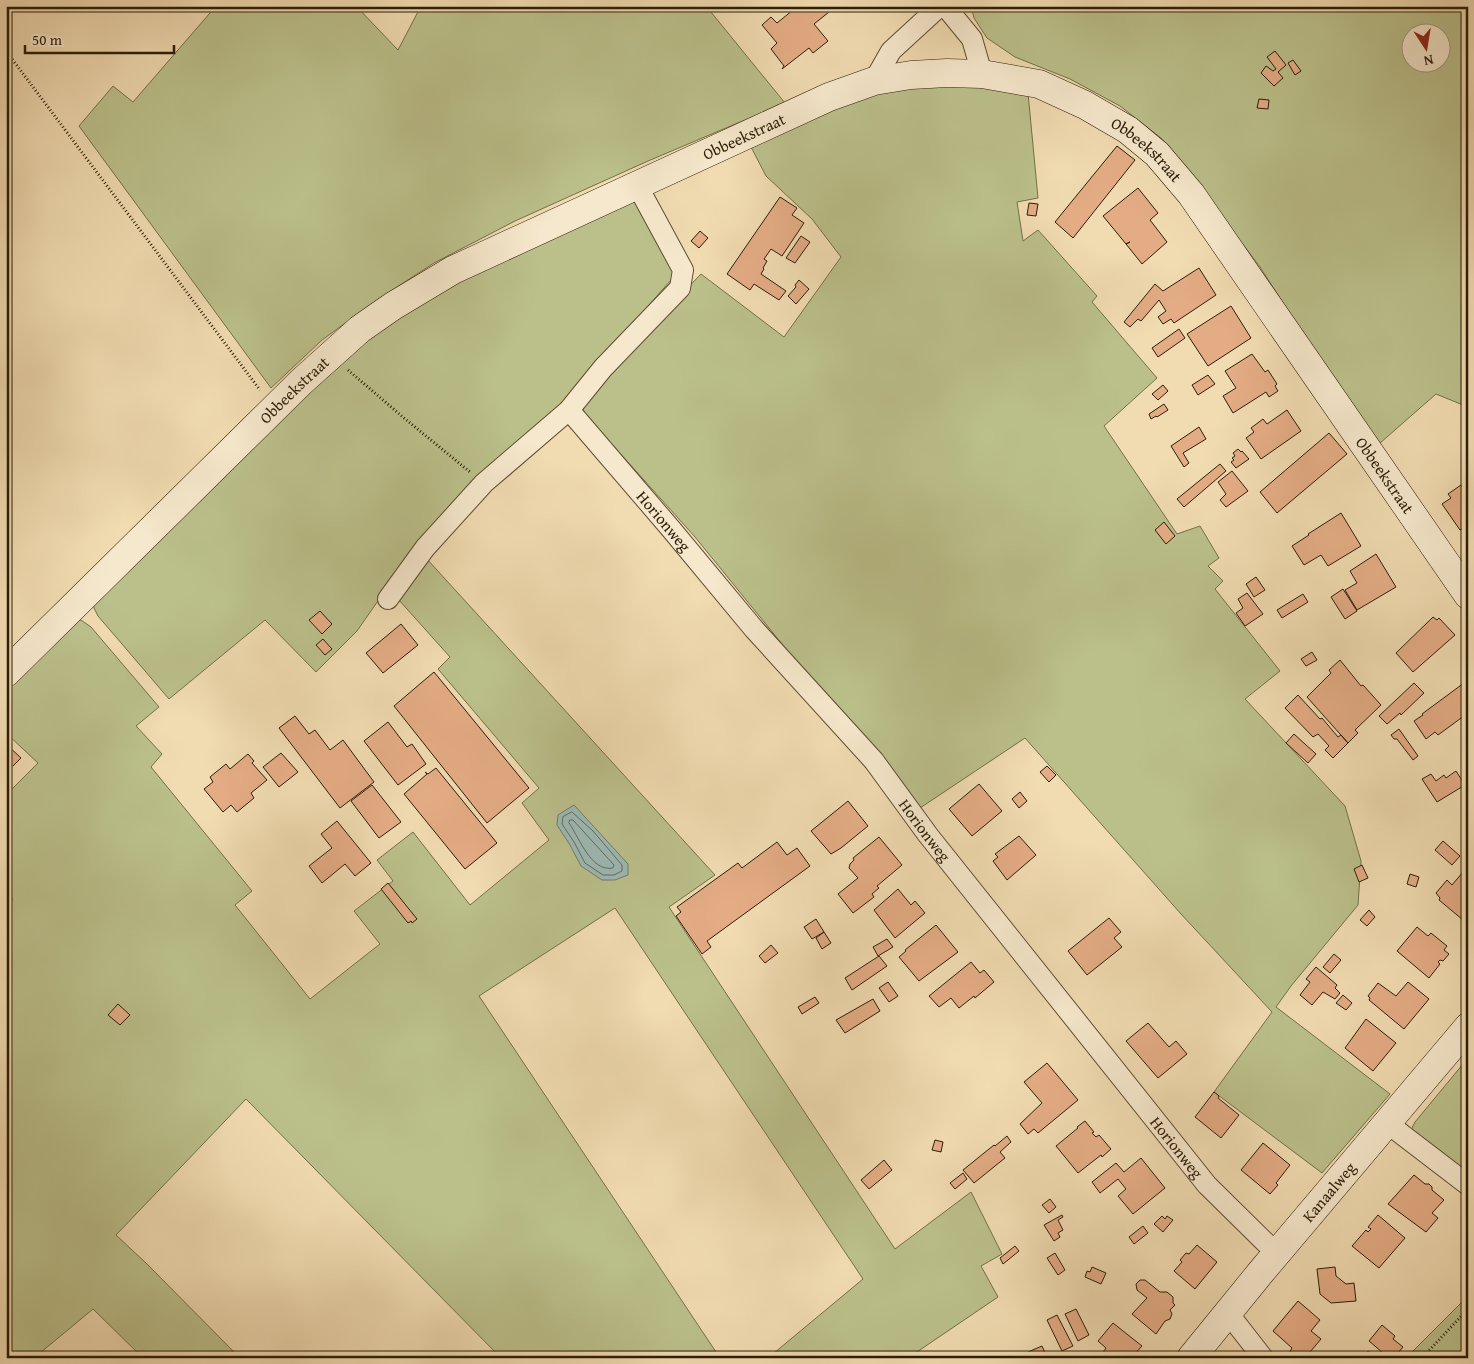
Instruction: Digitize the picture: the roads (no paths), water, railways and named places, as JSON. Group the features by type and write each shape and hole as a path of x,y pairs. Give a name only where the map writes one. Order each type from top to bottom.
{"street":[{"path":"874,81 891,51 940,6"},
{"path":"945,6 972,39 982,74"},
{"name":"Obbeekstraat","path":"6,673 274,409 360,328 453,270 829,97 874,81 911,75 982,74 1039,84 1085,105 1128,130 1157,154 1191,194 1468,595"},
{"path":"388,599 425,548 484,483 569,410 603,368 680,288 683,270 638,185"},
{"name":"Horionweg","path":"569,410 671,528 754,629 874,761 928,835 1206,1185 1277,1254"},
{"name":"Kanaalweg","path":"1191,1358 1468,1027"},
{"path":"1387,1123 1468,1185"},
{"path":"1228,1313 1263,1358"}],"water":[{"path":"574,805 628,864 628,875 615,880 602,880 581,866 557,825 558,815"}]}
